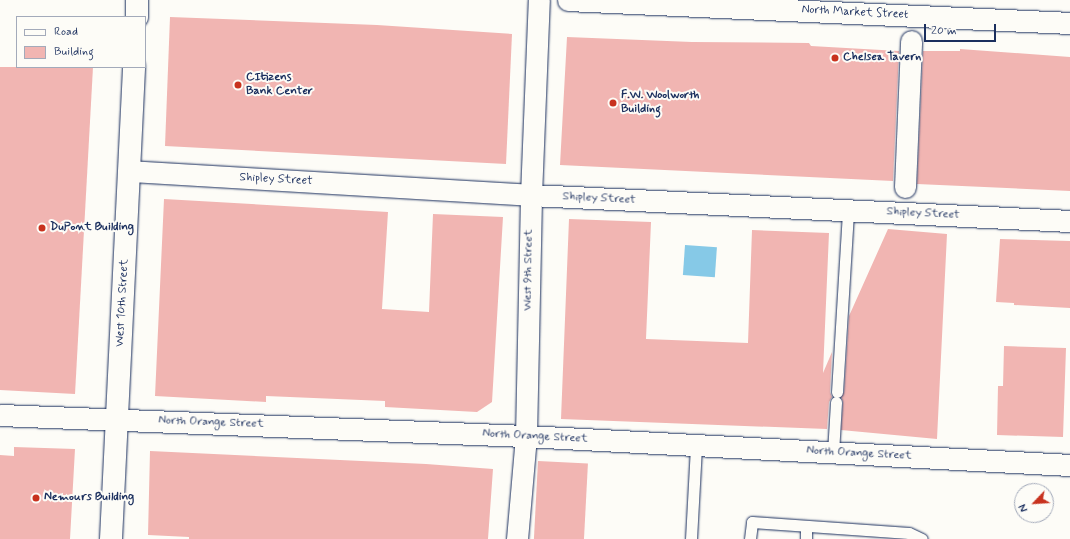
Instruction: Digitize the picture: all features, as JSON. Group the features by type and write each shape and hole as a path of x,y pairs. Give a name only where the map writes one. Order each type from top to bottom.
{"main road":[{"path":"137,16 138,0"},
{"name":"West 10th Street","path":"111,539 134,68"}],"street":[{"name":"West 9th Street","path":"517,539 526,436 531,195 539,0"},
{"name":"North Market Street","path":"568,0 1070,23"},
{"path":"905,187 911,41"},
{"name":"Shipley Street","path":"129,171 531,195 1070,221"},
{"name":"North Orange Street","path":"0,415 526,436 1070,465"}],"lane":[{"path":"833,453 848,210"},
{"path":"691,539 696,446"},
{"path":"750,539 752,522 806,526 868,534 910,533 922,539"},
{"path":"806,526 806,539"}],"water":[{"path":"685,245 717,247 715,277 683,275"}],"building":[{"path":"170,17 377,25 512,34 506,164 165,146"},
{"path":"567,37 692,42 809,43 811,46 899,51 893,181 560,165"},
{"path":"960,49 1070,57 1070,191 917,184 923,51 960,51"},
{"name":"DuPont Building","path":"0,67 93,68 75,394 0,390"},
{"path":"164,199 388,212 382,309 429,312 433,214 503,217 492,402 477,412 385,407 385,401 266,396 266,402 155,396"},
{"path":"569,219 651,222 646,339 748,343 752,230 829,233 823,373 832,352 830,392 832,397 829,402 827,429 561,419"},
{"path":"888,229 947,234 937,439 841,430 843,402 841,397 844,392 849,316"},
{"path":"1000,239 1070,241 1070,308 1014,305 1014,303 996,302"},
{"path":"1004,346 1066,348 1063,437 997,435 998,386 1003,386"},
{"name":"Nemours Building","path":"14,447 75,449 70,539 0,539 0,455 14,456"},
{"path":"150,451 426,464 493,469 488,539 189,539 189,537 148,535"},
{"path":"538,461 588,464 584,539 534,539"}],"place":[{"name":"Chelsea Tavern","path":"835,58"},
{"name":"CItizens Bank Center","path":"238,85"},
{"name":"F.W. Woolworth Building","path":"613,103"},
{"name":"DuPont Building","path":"42,228"},
{"name":"Nemours Building","path":"36,498"}]}
